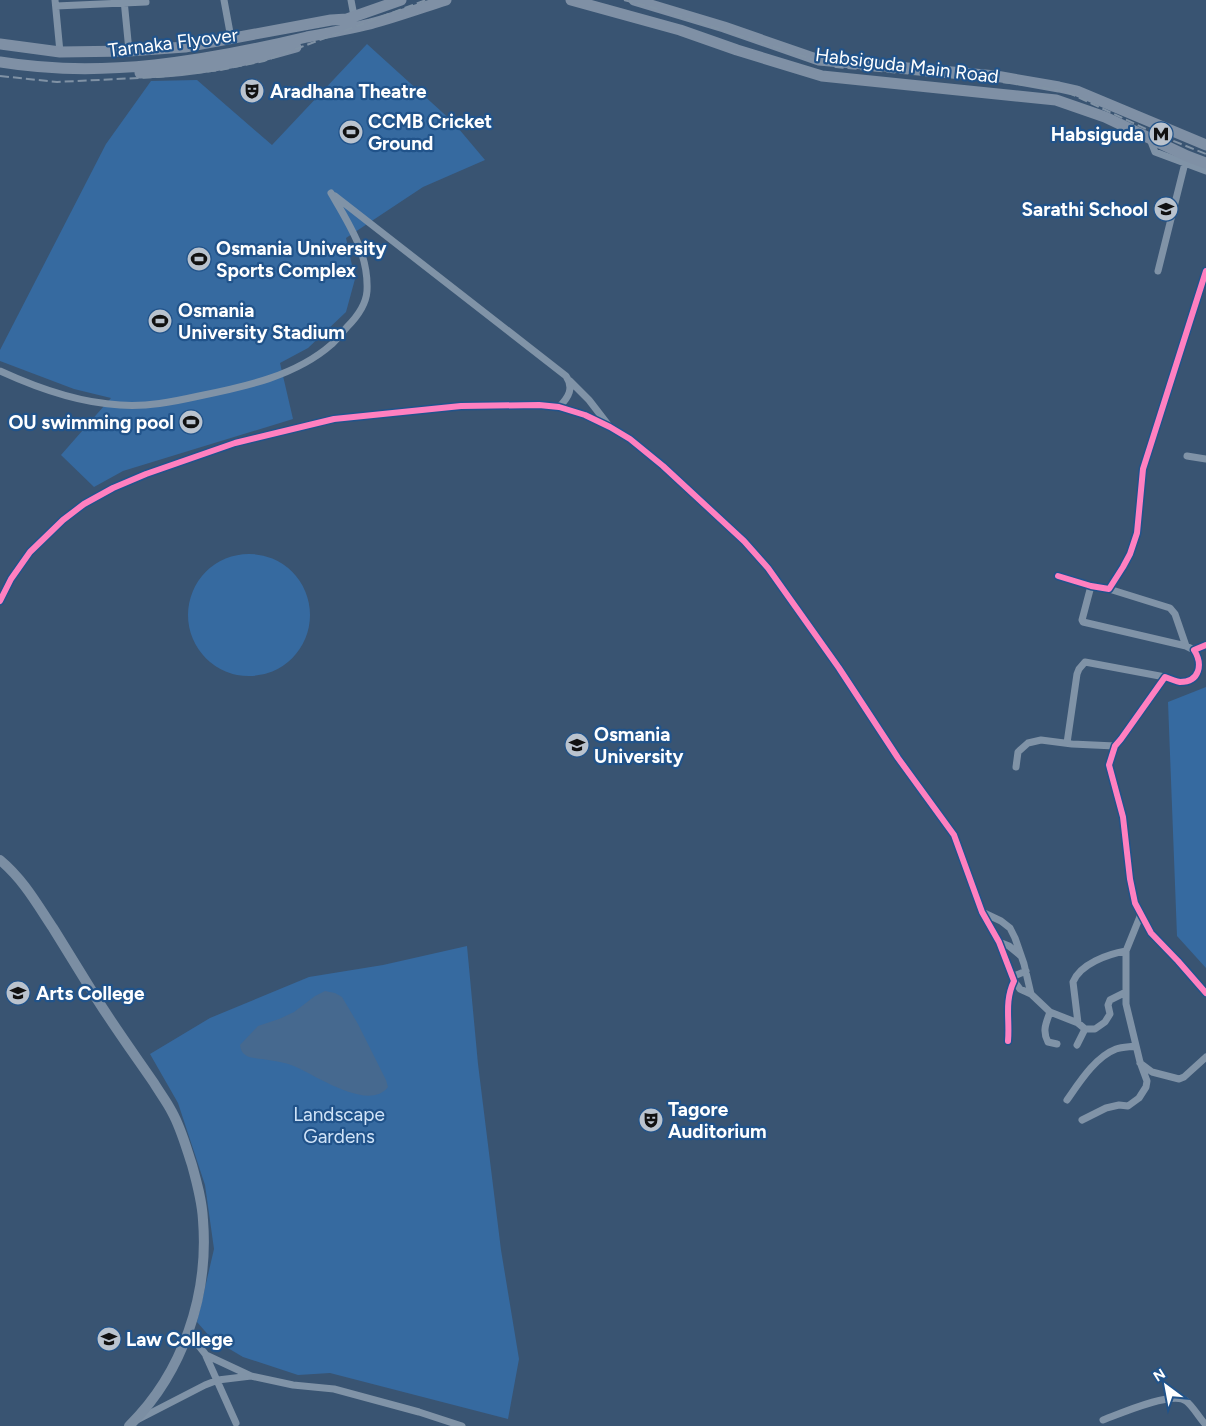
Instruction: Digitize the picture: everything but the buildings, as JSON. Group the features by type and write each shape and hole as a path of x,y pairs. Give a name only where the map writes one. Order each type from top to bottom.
{"main road":[{"path":"0,68 47,74 120,74 174,72 216,66 259,58 326,38 350,21 401,0"},
{"path":"0,44 60,52 129,51 185,47 331,20 368,24 446,0"},
{"name":"Habsiguda Main Road","path":"571,0 601,4 737,50 822,76 1056,100 1105,117 1187,156 1206,163"},
{"name":"Habsiguda Main Road","path":"634,0 724,27 819,60 996,76 1077,91 1206,145"},
{"name":"Tarnaka Flyover","path":"0,62 38,67 70,68 143,66 225,55 324,30 350,21"},
{"name":"Tarnaka Flyover","path":"0,56 70,63 142,61 224,50 324,30"},
{"path":"834,78 836,62"},
{"path":"0,860 20,879 172,1112 184,1140 200,1192 204,1247 202,1278 189,1333 164,1381 152,1399 130,1425"}],"street":[{"path":"224,0 231,38"},
{"path":"350,21 351,0"},
{"path":"124,1 129,51"},
{"path":"60,52 56,3 146,2"},
{"path":"1150,139 1155,152 1206,171"},
{"path":"1158,271 1186,163"},
{"path":"0,370 39,387 66,396 100,404 148,406 224,391 264,380 301,364 319,354 351,323 363,304 367,292 365,263 362,252 331,193 566,376 589,400 610,427"},
{"path":"1109,589 1130,554 1136,533 1143,469 1206,270"},
{"path":"559,407 567,399 570,382"},
{"path":"0,601 11,579 30,552 62,520 84,504 113,488 146,474 244,441 334,419 461,406 523,404 559,407 585,415 630,439 663,466 744,541 768,568 839,668 898,758 954,835 982,912 998,942 1013,979 1020,989 1030,994 1050,1012 1078,1023 1085,1029 1095,1029 1105,1022 1110,1014 1108,1005 1110,1000 1126,992"},
{"path":"1187,456 1206,459"},
{"path":"1058,576 1091,586 1109,589 1170,608 1175,614 1186,646"},
{"path":"1067,743 1077,674 1085,662 1182,682 1192,679 1198,674 1200,666 1199,657 1194,650 1186,646 1083,622 1091,586"},
{"path":"1194,650 1206,645"},
{"path":"1165,677 1115,746 1109,765 1122,817 1135,903 1151,933 1206,993"},
{"path":"1016,767 1018,752 1028,743 1041,740 1115,746"},
{"path":"982,912 1001,921 1010,928 1022,956 1030,994"},
{"path":"1082,1120 1106,1108 1128,1106 1139,1098 1146,1087 1147,1081 1140,1062 1126,1004 1126,951 1141,914"},
{"path":"998,942 1009,946 1022,956"},
{"path":"1078,1023 1075,977 1103,957 1126,951"},
{"path":"1008,1041 1007,1002 1010,989 1013,979 1026,971"},
{"path":"1050,1012 1044,1026 1044,1036 1048,1042 1057,1044"},
{"path":"1077,1045 1085,1029"},
{"path":"1067,1100 1090,1068 1106,1055 1116,1049 1136,1046"},
{"path":"1140,1062 1152,1072 1179,1079 1184,1077 1206,1057"},
{"path":"189,1333 206,1355 236,1423"},
{"path":"206,1355 251,1376 293,1385 334,1389 420,1412 462,1426"},
{"path":"130,1425 189,1392 218,1380 251,1376"},
{"path":"1104,1420 1155,1401 1183,1399 1188,1401 1206,1425"}],"green space":[{"name":"Osmania University Sports Complex","path":"367,44 453,122 485,160 423,187 346,238 355,279 346,312 308,348 280,363 293,419 123,471 94,487 61,455 111,398 74,389 0,361 0,350 106,144 151,81 197,80 272,145"},
{"path":"249,554 261,555 272,559 283,564 292,572 300,581 305,592 309,603 309,627 305,638 300,649 292,658 283,666 272,671 261,675 249,676 237,675 226,671 215,666 206,658 198,649 193,638 189,627 188,615 189,603 193,592 198,581 206,572 215,564 226,559 237,555"},
{"path":"1206,687 1206,968 1177,936 1168,702"},
{"name":"Landscape Gardens","path":"467,946 478,1064 501,1250 519,1359 508,1419 330,1373 298,1375 243,1357 211,1338 197,1322 214,1249 205,1185 178,1103 150,1054 210,1018 309,977 383,965"}],"shaded area":[{"path":"325,991 342,997 358,1024 386,1080 388,1087 379,1094 367,1096 354,1094 291,1065 249,1057 242,1051 240,1045 258,1026 294,1012"}],"railway":[{"path":"0,76 57,82 158,77 220,70 264,61 426,0"},
{"path":"624,0 836,67 1011,83 1065,91 1161,136 1206,154"}],"cycle path":[{"path":"1058,576 1091,586 1109,589 1130,554 1137,533 1143,469 1206,271"},
{"path":"0,601 11,579 30,552 63,520 84,504 113,488 146,474 235,443 334,419 461,406 539,405 559,407 585,415 630,439 663,466 744,541 768,568 839,668 898,758 954,835 982,912 999,942 1014,981 1008,1004 1008,1041"},
{"path":"1206,645 1194,650 1199,666 1196,676 1187,681 1180,682 1165,677 1115,746 1109,765 1123,817 1130,879 1135,903 1151,933 1206,993"}],"place":[{"name":"Aradhana Theatre","path":"252,91"},
{"name":"CCMB Cricket Ground","path":"351,132"},
{"name":"Habsiguda","path":"1161,134"},
{"name":"Sarathi School","path":"1166,209"},
{"name":"Osmania University Sports Complex","path":"199,259"},
{"name":"Osmania University Stadium","path":"160,321"},
{"name":"OU swimming pool","path":"191,422"},
{"name":"Osmania University","path":"577,745"},
{"name":"Arts College","path":"18,993"},
{"name":"Tagore Auditorium","path":"651,1120"},
{"name":"Law College","path":"109,1339"}]}
